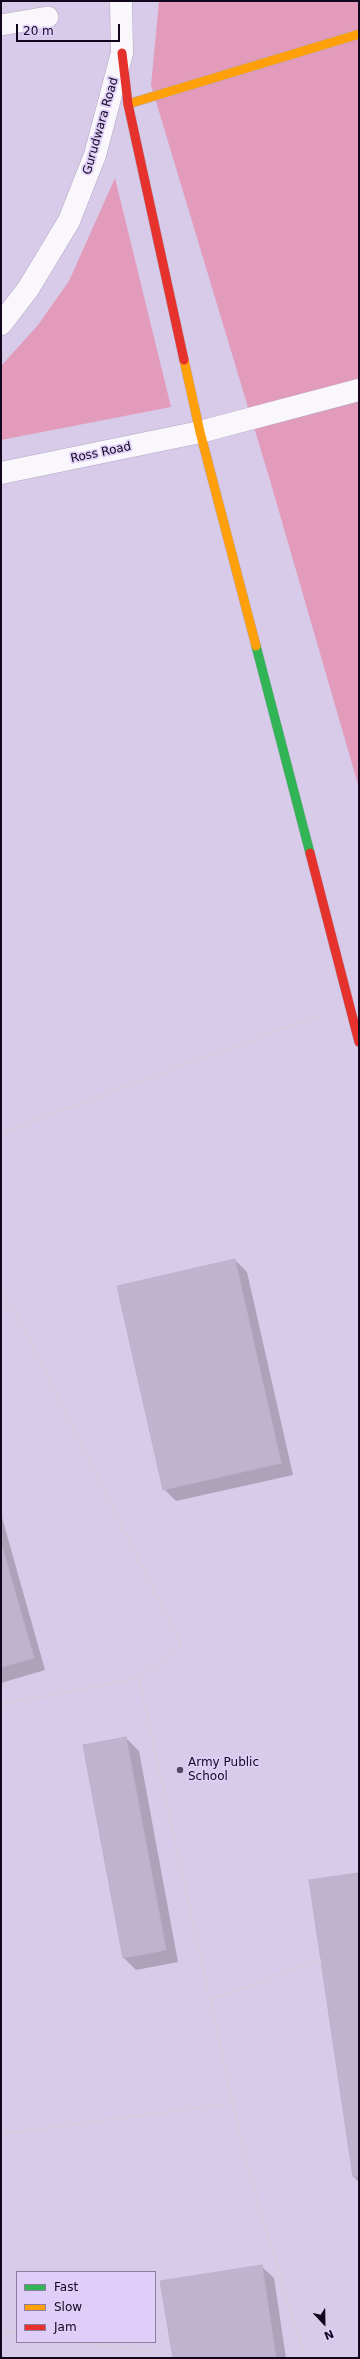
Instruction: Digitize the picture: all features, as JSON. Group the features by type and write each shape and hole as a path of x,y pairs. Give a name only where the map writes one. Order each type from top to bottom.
{"street":[{"name":"Gurudwara Road","path":"1,324 28,289 69,221 95,155 122,53 121,1"},
{"path":"128,104 359,34"},
{"path":"122,53 128,104 200,432 359,1042"},
{"name":"Ross Road","path":"1,474 200,432 359,390"}],"lane":[{"path":"1,25 48,17"}],"path":[{"path":"1,1133 349,1004"},
{"path":"1,1293 21,1323 181,1645 138,1678 1,1704"},
{"path":"138,1678 246,2162 305,2358"},
{"path":"210,2000 321,1960"},
{"path":"1,2134 233,2104"},
{"path":"1,2330 16,2333"},
{"path":"90,2343 153,2352 154,2358"}],"shaded area":[{"path":"159,1 359,1 359,788 269,477 151,85"},
{"path":"115,178 171,407 1,440 1,366 38,325 69,281"}],"building":[{"path":"235,1259 281,1463 163,1490 117,1286"},
{"path":"1,1543 34,1658 1,1667"},
{"path":"126,1737 166,1950 123,1958 83,1745"},
{"path":"359,1873 359,2176 353,2177 309,1880"},
{"path":"262,2265 276,2358 173,2358 160,2281"}],"traffic: fast":[{"path":"256,646 310,853"}],"traffic: slow":[{"path":"128,104 359,34"},
{"path":"184,360 200,432 256,646"}],"traffic: jam":[{"path":"122,53 128,104 184,360"},
{"path":"310,853 359,1042"}],"place":[{"name":"Army Public School","path":"180,1770"}]}
